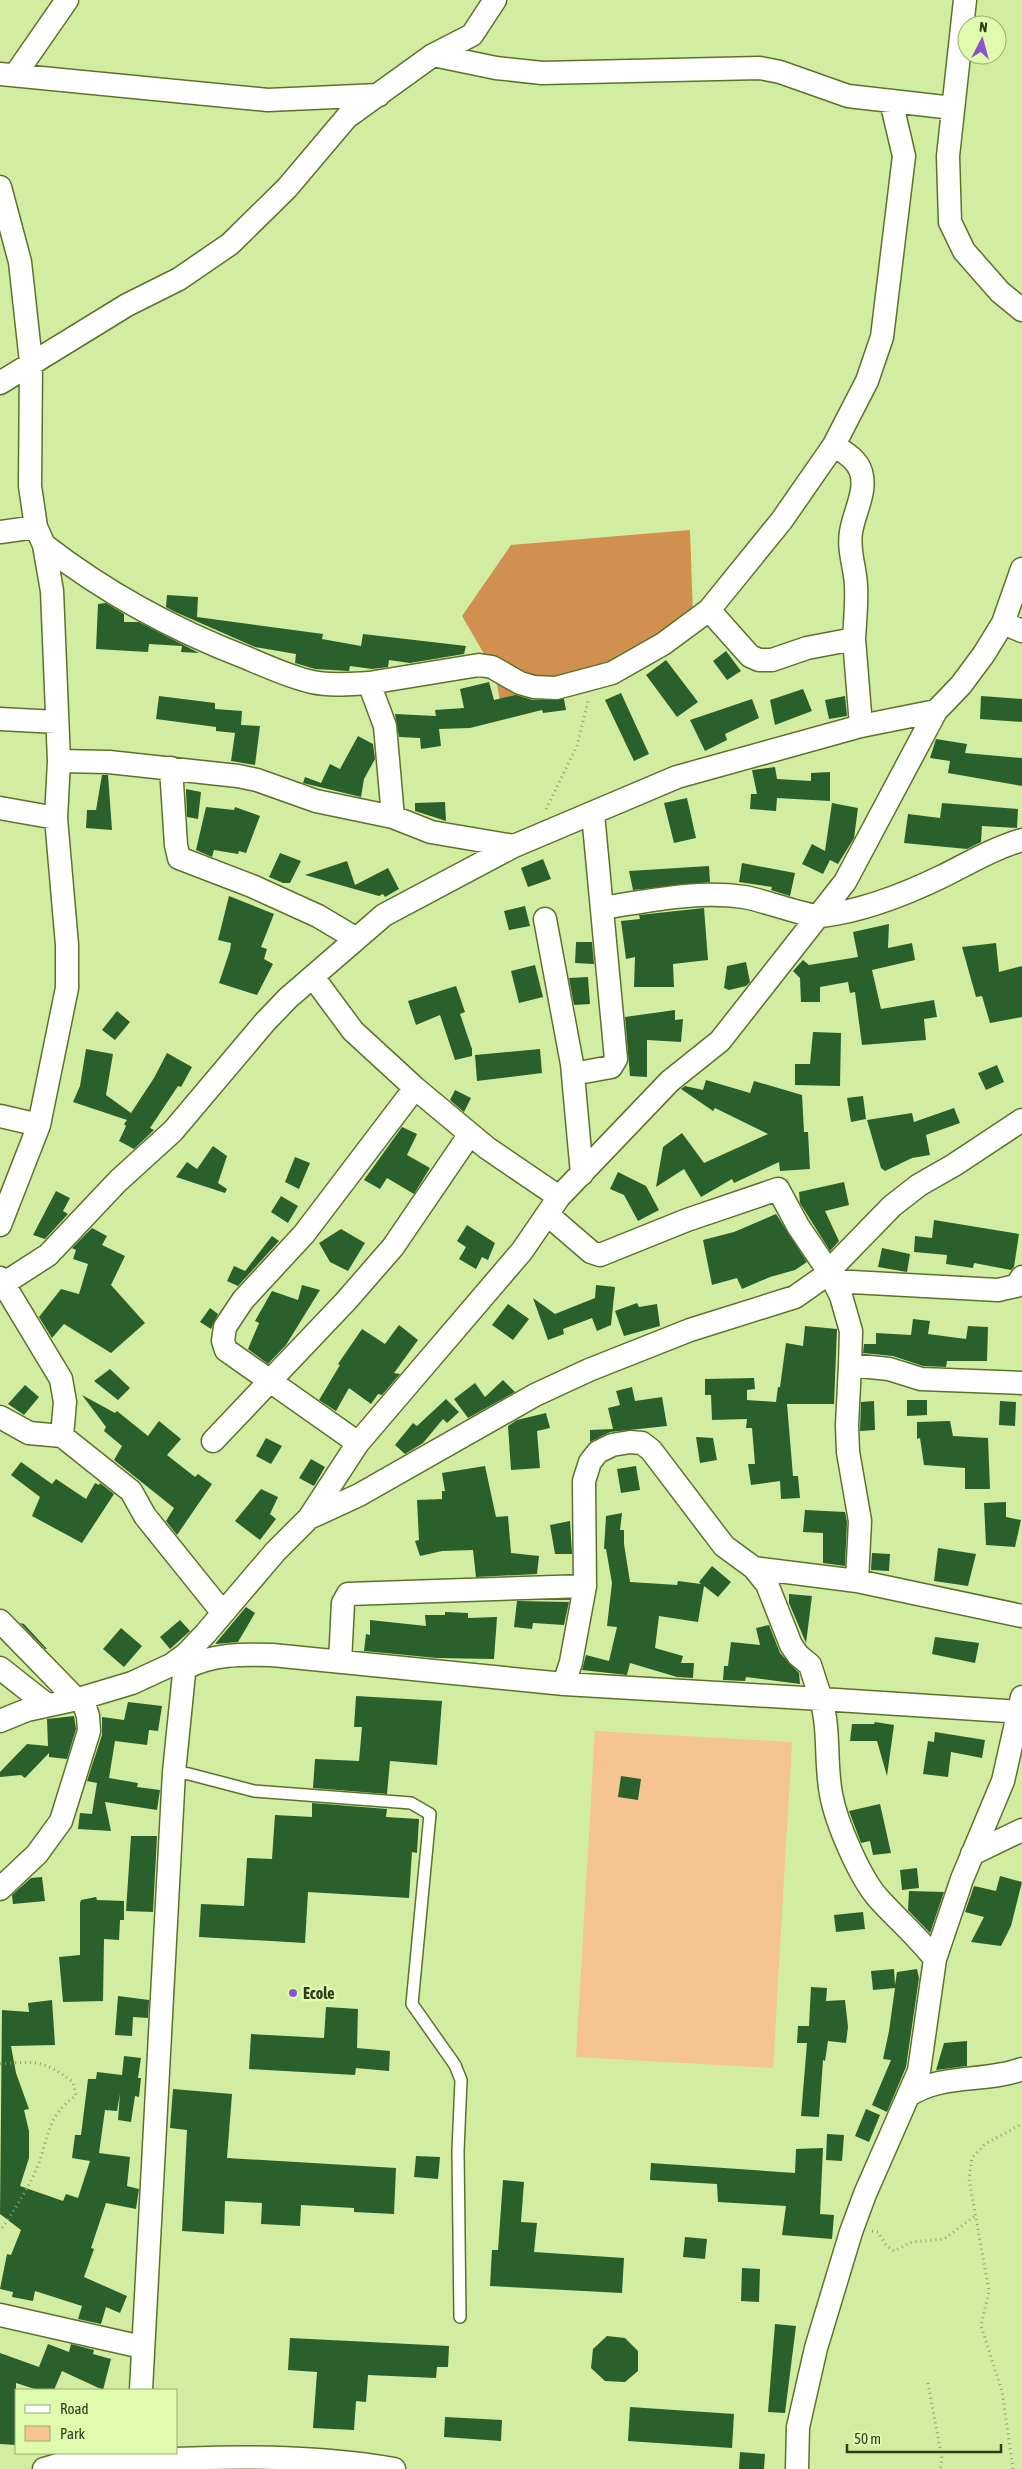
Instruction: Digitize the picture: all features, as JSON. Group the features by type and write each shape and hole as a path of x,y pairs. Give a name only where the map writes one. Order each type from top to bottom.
{"street":[{"path":"8,75 67,0"},
{"path":"0,383 127,305 179,279 230,244 287,188 348,117 434,55 472,35 495,0"},
{"path":"965,0 948,156 950,222 964,251 1000,292 1022,310"},
{"path":"434,55 496,68 542,73 760,68 780,72 848,96 953,108"},
{"path":"8,75 268,100 379,95"},
{"path":"0,532 40,536 97,584 150,614 209,644 292,676 314,682 334,684 369,683 486,665 520,683 556,688 585,682 612,673 646,654 709,610 782,520 834,445 867,381 882,337 904,156 891,101"},
{"path":"0,187 20,262 32,362 30,486 52,591 59,761 56,818 67,937 66,988 39,1124 0,1225"},
{"path":"834,445 853,459 860,471 862,482 861,496 851,530 849,546 856,583 854,639 861,726"},
{"path":"141,2389 174,1772 186,1661 223,1612 275,1552 309,1518 358,1443 522,1251 553,1206 670,1081 720,1041 820,916 846,882 936,711 967,677 984,654 1012,627 1022,569"},
{"path":"709,610 750,656 760,660 772,660 807,648 854,639"},
{"path":"369,683 385,726 393,817"},
{"path":"62,1436 65,1402 61,1379 1,1283 48,1255 118,1181 173,1131 265,1022 355,938 384,915 521,844 678,777 861,726 936,711"},
{"path":"0,719 57,722"},
{"path":"59,761 109,762 172,768 257,780 316,801 393,817 431,832 521,844"},
{"path":"172,768 176,845 179,858 252,886 318,916 355,938"},
{"path":"0,808 56,818"},
{"path":"573,1074 611,1067 616,1059 593,814"},
{"path":"602,908 690,895 722,894 754,899 820,916 903,894 1003,845 1022,840"},
{"path":"544,919 573,1074 582,1174"},
{"path":"313,977 353,1031 414,1088 510,1165 553,1206 591,1252 600,1256 687,1220 778,1189 806,1241 831,1276 840,1296 851,1331 847,1425 848,1452 860,1521 857,1581"},
{"path":"358,1443 226,1350 223,1341 225,1327 256,1284 292,1247 332,1198 414,1088"},
{"path":"0,1116 39,1124"},
{"path":"309,1518 359,1495 535,1395 589,1370 690,1330 795,1297 831,1276 892,1206 919,1185 954,1166 1022,1120"},
{"path":"213,1441 346,1301 393,1247 470,1134"},
{"path":"831,1276 998,1290 1016,1286 1022,1277"},
{"path":"850,1365 889,1369 905,1376 928,1380 1022,1383"},
{"path":"0,1418 29,1432 62,1436 131,1491 145,1516 223,1612"},
{"path":"564,1684 571,1662 585,1586 584,1481 586,1471 598,1452 612,1445 630,1442 642,1443 651,1450 724,1546 754,1568 767,1584 791,1645 798,1655 810,1665 821,1699 826,1718 831,1794 840,1826 854,1856 877,1896 912,1931 935,1959"},
{"path":"754,1568 857,1581 1022,1616"},
{"path":"340,1662 343,1603 348,1594 585,1586"},
{"path":"0,1621 79,1699 88,1716 89,1732 62,1821 37,1854 0,1889"},
{"path":"0,1721 47,1704 79,1699 132,1683 186,1661 199,1661 230,1654 272,1654 564,1684 821,1699 1020,1707 1003,1782 972,1854 935,1959 919,2071 882,2152 851,2232 816,2348 798,2427 797,2469"},
{"path":"0,1668 47,1704"},
{"path":"972,1854 1022,1830"},
{"path":"908,2096 930,2084 1006,2075 1022,2069"},
{"path":"0,2315 142,2346"},
{"path":"44,2469 61,2464 139,2456 297,2458 394,2469"}],"lane":[{"path":"174,1772 189,1774 254,1791 411,1803 430,1814 412,2004 455,2065 461,2080 458,2151 460,2317"}],"path":[{"path":"521,844 577,746 588,699"},
{"path":"0,2064 31,2061 50,2065 73,2082 76,2096 64,2103 49,2125 37,2167 17,2206 0,2231"},
{"path":"1013,2469 1002,2390 981,2326 989,2291 969,2179 972,2158 985,2144 1022,2124"},
{"path":"851,2232 878,2232 886,2245 894,2251 912,2242 944,2239 975,2216"},
{"path":"928,2383 942,2458 940,2469"}],"green space":[{"path":"595,1731 792,1742 773,2068 576,2057"}],"shaded area":[{"path":"690,530 693,615 592,685 500,700 494,671 462,616 511,545"}],"building":[{"path":"167,595 198,597 197,617 323,634 322,639 361,646 363,634 466,646 464,654 410,663 389,660 388,667 372,669 350,666 349,671 315,669 295,663 296,654 255,647 173,611 166,607"},
{"path":"106,603 124,614 124,622 139,622 199,653 181,652 182,646 149,644 148,652 96,649 98,604"},
{"path":"726,651 741,671 727,680 713,661"},
{"path":"666,660 698,702 677,717 646,675"},
{"path":"489,682 494,700 516,695 533,700 564,699 566,710 543,713 542,710 470,728 439,729 441,746 421,749 420,738 399,737 395,714 436,716 435,710 464,708 460,689"},
{"path":"803,689 812,711 775,725 770,700"},
{"path":"621,693 649,754 634,761 605,700"},
{"path":"159,696 215,703 215,709 242,711 241,725 260,726 255,765 231,761 235,733 216,731 216,727 156,719"},
{"path":"845,696 847,716 829,719 825,700"},
{"path":"981,696 1022,699 1022,722 980,719"},
{"path":"752,699 759,718 725,734 727,740 705,751 690,720"},
{"path":"358,736 373,744 375,759 364,779 361,797 303,783 305,777 321,783 330,764 340,769"},
{"path":"936,739 967,744 965,753 1022,758 1022,786 948,773 950,761 930,758"},
{"path":"775,767 777,779 811,781 811,773 830,772 830,801 777,798 776,811 750,809 751,794 757,794 752,770"},
{"path":"102,775 108,775 112,830 86,828 87,810 96,810"},
{"path":"186,789 201,792 198,819 187,817"},
{"path":"687,798 696,838 674,843 664,803"},
{"path":"445,802 446,821 415,811 415,803"},
{"path":"832,803 858,808 854,838 838,864 830,860 823,874 802,864 812,844 825,851"},
{"path":"942,803 1018,809 1017,828 982,826 981,842 967,849 904,843 908,814 940,818"},
{"path":"206,807 234,810 235,807 260,816 246,853 239,851 238,854 214,850 212,857 196,850"},
{"path":"280,853 301,861 290,883 283,883 269,877"},
{"path":"543,859 551,879 528,887 521,868"},
{"path":"347,861 355,885 388,868 399,889 385,897 383,894 379,896 305,875"},
{"path":"742,863 795,873 790,896 771,890 772,887 739,882"},
{"path":"709,866 710,882 633,890 629,871"},
{"path":"229,896 274,914 261,947 267,949 264,959 273,964 257,995 219,983 231,943 218,940"},
{"path":"525,906 530,926 509,930 504,911"},
{"path":"704,908 708,960 673,964 674,987 634,987 635,957 626,959 621,921 640,919 639,915"},
{"path":"889,924 888,948 912,943 915,960 872,970 881,1009 934,1000 937,1017 924,1019 926,1040 862,1045 855,992 850,993 848,982 820,987 820,1002 801,1002 800,978 793,971 803,960 809,965 858,957 853,932"},
{"path":"576,942 592,942 594,964 575,963"},
{"path":"996,943 999,972 1022,966 1022,1017 990,1023 982,996 976,997 962,947"},
{"path":"746,962 750,982 746,986 729,990 724,988 727,966"},
{"path":"535,965 543,997 519,1003 511,971"},
{"path":"588,977 590,1004 574,1005 569,978"},
{"path":"456,986 465,1012 460,1014 472,1049 472,1056 455,1060 440,1015 416,1025 408,1001"},
{"path":"675,1010 675,1020 683,1019 681,1042 647,1040 647,1077 630,1076 625,1017"},
{"path":"117,1011 130,1022 115,1040 102,1030"},
{"path":"813,1032 841,1033 840,1086 795,1085 795,1064 810,1064"},
{"path":"86,1049 113,1054 106,1095 131,1113 154,1078 167,1053 192,1067 181,1087 178,1086 150,1128 154,1130 134,1149 119,1141 127,1120 73,1102 80,1086"},
{"path":"540,1049 542,1073 477,1081 475,1055"},
{"path":"997,1065 1004,1082 986,1090 978,1073"},
{"path":"706,1080 750,1093 754,1081 802,1095 804,1132 808,1132 810,1169 780,1171 779,1162 734,1183 732,1179 701,1197 684,1169 656,1187 663,1147 682,1133 704,1163 768,1134 715,1108 713,1111 681,1089 685,1086 703,1090"},
{"path":"455,1090 471,1098 464,1112 450,1100"},
{"path":"863,1096 866,1119 851,1122 847,1098"},
{"path":"954,1108 960,1123 926,1135 930,1155 912,1158 885,1171 881,1168 867,1120 912,1113 914,1122"},
{"path":"402,1127 417,1134 407,1155 430,1168 414,1194 387,1178 380,1189 364,1180"},
{"path":"213,1146 227,1156 218,1183 227,1189 225,1193 176,1177 187,1162 197,1169"},
{"path":"295,1157 310,1163 299,1189 285,1182"},
{"path":"618,1172 646,1186 659,1210 638,1221 624,1195 610,1189"},
{"path":"844,1182 849,1205 825,1211 839,1241 830,1251 800,1203 799,1192"},
{"path":"56,1191 70,1198 63,1211 68,1214 45,1239 33,1235"},
{"path":"281,1196 298,1206 288,1223 271,1212"},
{"path":"776,1214 807,1262 795,1270 770,1277 742,1289 737,1278 712,1285 703,1240 734,1232"},
{"path":"934,1220 1019,1234 1014,1267 1011,1270 974,1263 973,1268 946,1264 947,1255 914,1252 915,1236 932,1238"},
{"path":"467,1225 495,1243 488,1260 482,1257 476,1269 459,1259 466,1247 457,1241"},
{"path":"92,1228 107,1236 102,1245 125,1256 111,1285 145,1323 111,1353 64,1324 52,1338 39,1317 61,1289 79,1294 88,1264 73,1259 76,1250 72,1248"},
{"path":"341,1229 365,1243 348,1271 330,1262 319,1243"},
{"path":"272,1236 279,1241 238,1286 227,1281 234,1266 245,1271"},
{"path":"882,1248 910,1254 907,1272 878,1267"},
{"path":"302,1285 320,1290 286,1345 268,1364 248,1349 259,1323 255,1321 272,1291 298,1300"},
{"path":"596,1285 615,1287 611,1325 597,1331 592,1318 563,1329 564,1334 548,1340 533,1298 555,1314 595,1298"},
{"path":"637,1303 639,1307 657,1304 660,1326 624,1336 615,1311"},
{"path":"508,1304 529,1319 513,1340 492,1325"},
{"path":"210,1308 218,1314 211,1329 200,1322"},
{"path":"913,1319 930,1321 928,1334 966,1339 968,1326 988,1327 987,1361 947,1361 946,1367 923,1366 893,1356 863,1353 864,1344 876,1344 876,1333 911,1335"},
{"path":"399,1325 418,1340 394,1373 400,1374 382,1395 378,1394 371,1404 349,1388 336,1411 319,1400 340,1365 338,1364 362,1329 385,1344"},
{"path":"805,1326 837,1329 834,1404 787,1404 793,1476 798,1476 800,1498 781,1499 780,1481 751,1485 748,1464 755,1464 752,1428 746,1428 747,1419 712,1420 711,1395 705,1395 705,1379 754,1378 755,1389 747,1390 747,1400 776,1402 786,1343 803,1346"},
{"path":"110,1369 130,1388 118,1400 94,1381"},
{"path":"503,1380 515,1392 468,1418 454,1399 475,1383 485,1397"},
{"path":"25,1385 39,1397 24,1415 8,1404"},
{"path":"632,1387 635,1401 662,1397 667,1426 610,1432 590,1442 590,1430 613,1429 608,1408 620,1405 616,1391"},
{"path":"82,1395 115,1413 117,1411 148,1436 159,1421 181,1439 167,1455 195,1477 198,1474 212,1484 177,1535 166,1521 174,1508 114,1460 122,1446 104,1431 106,1427"},
{"path":"446,1399 459,1412 447,1423 443,1419 423,1443 405,1454 395,1445 413,1423 417,1426"},
{"path":"907,1400 927,1400 927,1415 907,1416"},
{"path":"874,1401 875,1430 860,1431 861,1402"},
{"path":"1000,1401 1016,1402 1015,1426 999,1425"},
{"path":"546,1413 550,1428 537,1431 540,1468 511,1470 508,1426 517,1420"},
{"path":"950,1421 953,1436 988,1438 990,1489 965,1489 965,1468 924,1465 920,1438 917,1439 917,1422"},
{"path":"696,1437 713,1438 717,1460 700,1463"},
{"path":"266,1438 282,1446 271,1464 256,1456"},
{"path":"311,1459 325,1467 314,1486 299,1478"},
{"path":"21,1462 52,1484 56,1479 86,1499 95,1483 99,1485 100,1483 114,1494 82,1543 32,1516 40,1497 11,1475"},
{"path":"485,1466 496,1517 508,1516 511,1553 539,1556 537,1574 476,1577 473,1550 442,1551 420,1556 415,1541 419,1540 417,1500 442,1499 442,1491 445,1491 442,1473"},
{"path":"636,1466 640,1490 621,1493 617,1469"},
{"path":"261,1489 278,1497 270,1514 276,1519 260,1540 235,1521"},
{"path":"1006,1502 1006,1517 1021,1520 1015,1547 986,1545 984,1503"},
{"path":"805,1510 845,1512 847,1522 845,1566 823,1563 823,1533 803,1532"},
{"path":"622,1513 620,1530 624,1530 624,1544 630,1582 677,1585 678,1581 701,1584 699,1582 712,1566 731,1582 718,1597 704,1586 698,1622 659,1616 655,1648 683,1656 681,1663 694,1663 693,1678 677,1677 630,1663 627,1675 582,1670 586,1655 609,1661 617,1627 607,1626 612,1583 606,1549 604,1549 606,1516"},
{"path":"570,1521 572,1554 555,1554 550,1525"},
{"path":"938,1548 976,1554 968,1586 934,1581"},
{"path":"872,1553 890,1554 889,1571 871,1570"},
{"path":"789,1594 812,1596 806,1643 789,1603"},
{"path":"517,1601 569,1602 564,1625 533,1623 532,1629 514,1627"},
{"path":"246,1607 255,1613 238,1642 215,1644"},
{"path":"445,1612 468,1613 468,1618 497,1617 494,1659 437,1658 364,1651 366,1634 370,1635 370,1620 426,1626 425,1615 445,1615"},
{"path":"180,1620 190,1631 170,1649 160,1637"},
{"path":"20,1623 24,1624 47,1649 45,1649"},
{"path":"769,1625 780,1653 799,1673 800,1684 746,1677 745,1681 723,1680 724,1666 728,1666 731,1642 760,1645 756,1628"},
{"path":"121,1628 142,1646 124,1667 103,1649"},
{"path":"935,1637 979,1643 975,1663 932,1654"},
{"path":"356,1696 442,1701 437,1765 390,1761 387,1794 313,1788 315,1759 359,1761 362,1727 354,1727"},
{"path":"128,1702 162,1706 158,1731 149,1730 147,1745 115,1741 109,1778 138,1783 137,1787 160,1790 157,1810 105,1802 111,1831 78,1829 80,1813 92,1814 97,1783 87,1781 102,1735 102,1717 124,1720"},
{"path":"74,1716 76,1729 67,1759 49,1757 49,1753 25,1778 21,1775 0,1777 0,1772 27,1744 48,1746 47,1719"},
{"path":"875,1722 894,1725 887,1776 877,1741 850,1741 852,1724 874,1724"},
{"path":"935,1732 985,1740 982,1758 951,1752 948,1777 923,1774 928,1741 934,1742"},
{"path":"621,1776 641,1779 638,1800 618,1797"},
{"path":"312,1803 387,1809 386,1817 419,1819 417,1853 412,1852 409,1898 308,1892 305,1943 199,1937 201,1904 244,1906 247,1858 272,1859 275,1815 312,1817"},
{"path":"880,1804 891,1853 873,1855 870,1841 861,1843 849,1811"},
{"path":"131,1836 157,1836 153,1912 126,1911"},
{"path":"917,1868 919,1888 902,1890 900,1870"},
{"path":"1000,1876 1022,1882 1011,1926 1001,1946 971,1942 984,1917 965,1912 974,1886 996,1891"},
{"path":"42,1877 45,1901 13,1904 12,1895 31,1878"},
{"path":"909,1891 944,1892 930,1933 908,1910"},
{"path":"96,1897 97,1900 124,1901 124,1920 120,1920 119,1940 104,1939 103,2001 63,2002 59,1957 80,1955 80,1903 81,1900"},
{"path":"863,1912 865,1929 836,1932 834,1915"},
{"path":"894,1969 895,1985 897,1972 917,1969 919,1978 906,2067 887,2112 872,2105 891,2060 883,2059 895,1988 873,1990 871,1971"},
{"path":"811,1987 827,1988 826,2001 845,2000 848,2027 846,2043 828,2041 825,2061 823,2060 819,2117 801,2116 807,2043 797,2043 798,2026 809,2026"},
{"path":"118,1996 149,2000 148,2018 133,2017 132,2036 115,2035"},
{"path":"52,2000 55,2045 11,2046 16,2073 29,2109 24,2110 29,2131 29,2158 20,2186 63,2201 66,2194 78,2198 90,2161 72,2158 75,2135 81,2135 88,2079 96,2079 97,2072 122,2075 124,2056 141,2058 138,2078 141,2078 139,2097 135,2096 131,2122 118,2120 120,2094 117,2111 105,2110 99,2153 130,2157 127,2186 139,2189 136,2209 106,2203 91,2248 94,2249 84,2277 127,2296 120,2313 106,2307 101,2324 78,2319 82,2306 35,2291 33,2301 12,2297 13,2292 0,2289 7,2254 11,2255 21,2230 0,2214 2,2010 29,2012 28,2003"},
{"path":"326,2007 358,2009 357,2048 390,2051 389,2071 356,2068 355,2075 249,2069 251,2034 324,2038"},
{"path":"967,2041 967,2066 936,2070 944,2043"},
{"path":"173,2089 232,2094 227,2158 396,2168 394,2214 354,2212 354,2208 301,2205 300,2226 261,2224 262,2203 225,2201 224,2234 182,2231 187,2130 170,2128"},
{"path":"866,2109 880,2115 869,2142 855,2136"},
{"path":"827,2134 844,2135 842,2161 826,2160"},
{"path":"823,2148 820,2214 834,2215 832,2239 782,2235 786,2206 718,2202 717,2184 650,2180 651,2163 795,2173 796,2149"},
{"path":"416,2156 440,2157 438,2179 414,2177"},
{"path":"503,2180 524,2182 521,2222 537,2223 534,2252 624,2258 622,2293 490,2286 492,2250 498,2250"},
{"path":"685,2237 707,2239 705,2259 683,2257"},
{"path":"742,2268 760,2269 759,2302 741,2301"},
{"path":"775,2324 796,2326 785,2413 768,2412"},
{"path":"607,2336 625,2338 638,2351 638,2371 625,2382 605,2381 591,2368 593,2349"},
{"path":"290,2338 449,2346 448,2367 437,2367 436,2378 368,2375 366,2402 356,2401 354,2430 313,2428 317,2372 288,2370"},
{"path":"48,2344 69,2352 71,2344 94,2350 93,2354 111,2359 103,2389 62,2371 54,2389 35,2389 16,2383 15,2445 0,2444 0,2353 39,2367"},
{"path":"630,2407 734,2414 732,2448 628,2441"},
{"path":"445,2417 502,2420 501,2441 444,2437"},
{"path":"740,2452 765,2454 764,2469 739,2469"}],"place":[{"name":"Ecole","path":"293,1993"}]}
